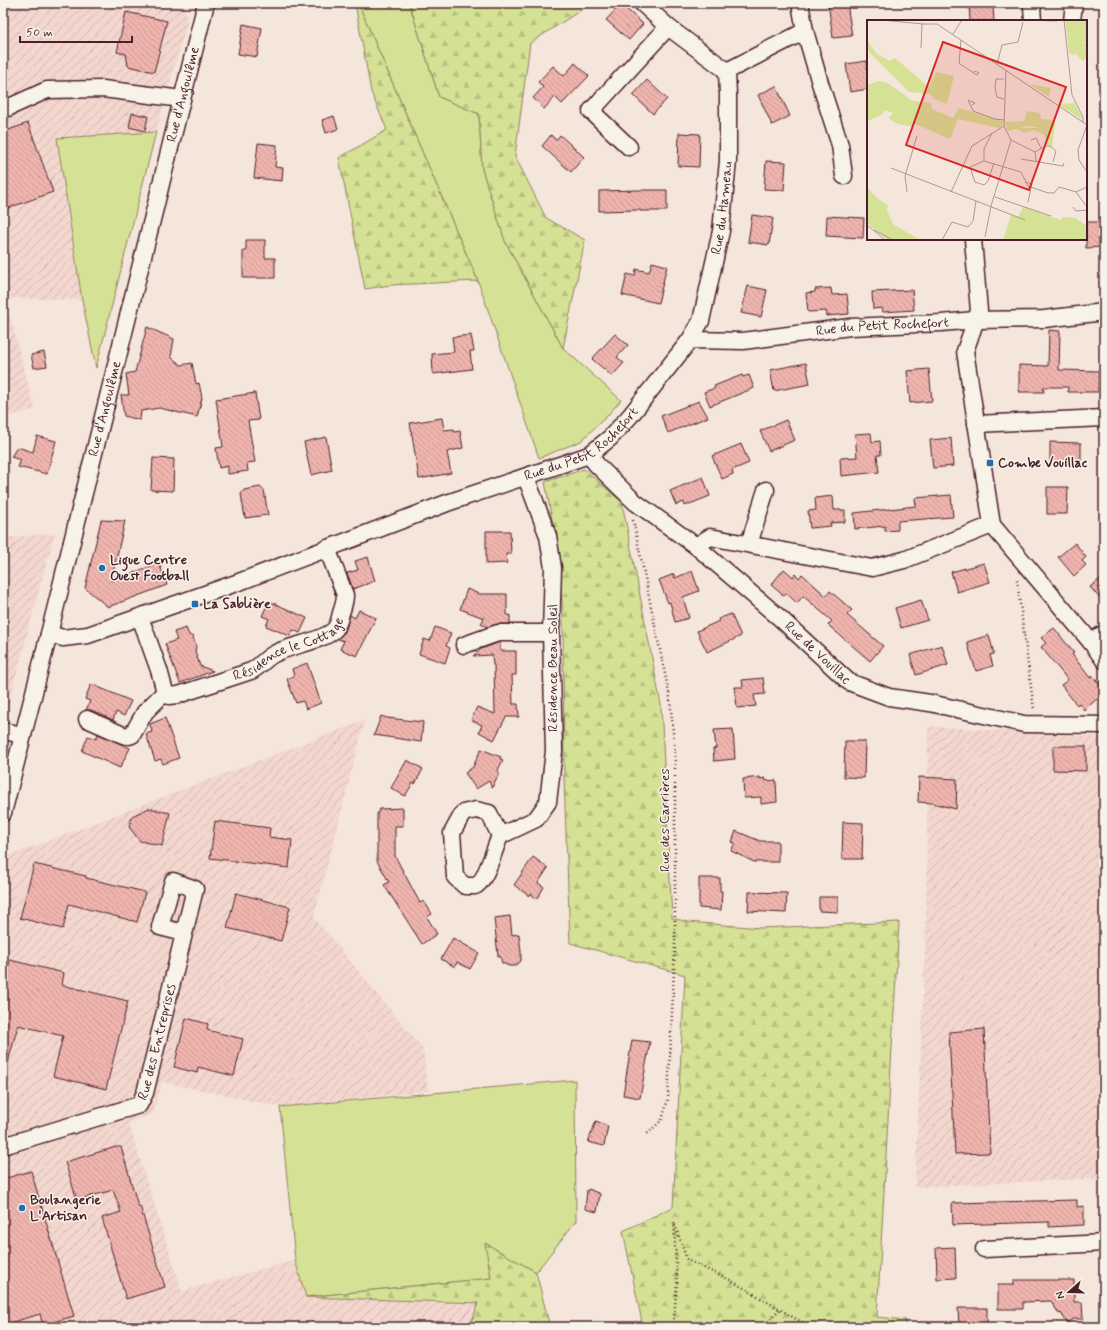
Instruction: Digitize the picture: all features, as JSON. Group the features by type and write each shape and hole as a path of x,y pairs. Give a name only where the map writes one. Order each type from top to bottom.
{"street":[{"name":"Rue d'Angoulême","path":"3,813 206,3"},
{"path":"642,3 668,27 727,71 805,31"},
{"path":"800,3 805,31 840,145 844,176"},
{"path":"1033,20 1032,6 1035,3"},
{"path":"1072,20 1074,3"},
{"path":"629,147 591,111 668,27"},
{"name":"Rue du Hameau","path":"690,340 701,321 721,231 728,161 727,71"},
{"path":"3,110 47,90 103,89 182,99"},
{"path":"974,240 979,311 965,351 992,525 1098,638 1104,660"},
{"name":"Rue du Petit Rochefort","path":"49,634 63,638 88,635 447,503 589,455 610,438 630,416 690,340 743,341 850,327 975,320 1044,319 1104,312"},
{"path":"976,424 1104,418"},
{"name":"Rue de Vouillac","path":"589,455 634,502 696,546 781,619 849,682 889,697 930,703 1024,724 1104,725"},
{"name":"Résidence Beau Soleil","path":"500,836 536,819 548,802 554,750 551,633 554,568 548,536 526,477"},
{"path":"749,544 766,490"},
{"path":"696,546 710,537 872,568 904,560 992,525"},
{"name":"Résidence le Cottage","path":"165,692 168,696 178,695 251,671 259,667 269,656 277,652 320,638 330,633 340,619 345,601 345,595 327,548"},
{"path":"87,719 123,735 129,736 135,732 145,712 165,692 159,670 140,617"},
{"path":"464,645 498,633 551,633"},
{"path":"3,731 23,735"},
{"name":"Rue des Entreprises","path":"3,1146 139,1104 145,1093 184,934"},
{"path":"984,1249 1104,1244"}],"path":[{"name":"Rue des Carrières","path":"634,502 632,517 670,698 674,754 675,947 668,1099 662,1120 647,1134"},
{"path":"1017,574 1036,724"},
{"path":"673,1327 677,1283 674,1222 688,1260 730,1280 810,1327"},
{"path":"762,1327 780,1309"}],"shaded area":[{"path":"3,3 182,3 188,19 156,132 57,138 82,300 5,298 35,409 3,418"},
{"path":"55,533 41,583 3,726 3,538"},
{"path":"365,720 314,917 423,1049 428,1091 280,1107 162,1082 153,1114 128,1122 182,1291 295,1260 306,1297 478,1303 470,1327 3,1327 3,858"},
{"path":"928,726 1104,737 1104,1178 915,1187 926,923"}],"green space":[{"path":"355,3 358,3 478,281 391,285 365,289 339,158 387,130 371,92"},
{"path":"358,3 409,3 439,97 479,114 482,169 505,241 563,348 621,400 581,441 539,458 478,281"},
{"path":"409,3 592,3 530,43 515,156 546,218 585,240 563,348 505,241 482,169 479,114 439,97"},
{"path":"156,132 96,368 82,300 57,138"},
{"path":"584,469 622,502 661,705 672,918 688,922 761,928 899,922 877,1317 906,1320 906,1327 643,1327 623,1231 673,1207 685,975 570,943 564,779 563,618 559,558 545,482"},
{"path":"575,1080 576,1221 536,1272 486,1244 491,1278 306,1297 295,1260 280,1107"},
{"path":"485,1243 536,1272 550,1327 470,1327 478,1303 306,1297 491,1278"}],"building":[{"path":"828,3 847,3 852,36 833,38"},
{"path":"969,3 991,3 991,7 993,7 994,20 970,20"},
{"path":"621,4 643,24 629,40 606,20"},
{"path":"126,12 167,21 154,72 128,66 126,54 117,52"},
{"path":"243,24 262,28 257,57 238,54"},
{"path":"867,61 867,89 850,92 846,64"},
{"path":"575,63 589,76 562,104 555,97 544,109 533,98 543,87 538,82 553,66 564,76"},
{"path":"647,80 667,99 653,114 633,95"},
{"path":"776,86 790,116 772,125 758,95"},
{"path":"132,113 148,116 145,131 129,127"},
{"path":"334,116 338,129 326,133 322,120"},
{"path":"28,123 53,192 3,210 3,132"},
{"path":"679,133 700,134 699,167 678,166"},
{"path":"551,135 556,140 560,135 584,157 571,172 542,146"},
{"path":"258,143 277,145 275,167 283,168 282,181 254,178"},
{"path":"766,161 786,162 784,190 764,189"},
{"path":"667,190 667,211 599,211 599,191"},
{"path":"752,215 773,218 769,245 748,242"},
{"path":"827,216 864,218 863,238 826,236"},
{"path":"1087,222 1104,222 1104,247 1086,248"},
{"path":"246,240 265,240 265,258 275,258 275,278 243,278 243,251 246,251"},
{"path":"652,262 667,266 658,303 622,295 627,274 635,276 636,269 649,272"},
{"path":"748,286 767,290 761,317 741,313"},
{"path":"831,288 832,295 847,294 849,314 827,316 826,311 808,312 806,293 815,292 815,289"},
{"path":"912,290 914,310 883,312 882,308 873,309 872,292"},
{"path":"147,327 174,339 171,357 181,365 192,363 196,384 199,383 202,398 197,417 159,408 141,411 140,420 124,416 121,395 129,395 126,374 135,372"},
{"path":"1049,330 1060,331 1059,370 1099,371 1098,392 1068,392 1068,387 1043,387 1044,392 1019,392 1019,365 1048,366"},
{"path":"615,334 628,345 617,357 624,363 612,376 592,359"},
{"path":"471,335 474,351 470,351 472,369 433,374 432,354 454,352 452,337"},
{"path":"44,352 47,366 34,368 31,355"},
{"path":"806,363 810,384 774,391 770,370"},
{"path":"929,369 932,401 910,403 907,371"},
{"path":"742,375 743,377 749,375 754,388 710,406 704,392 715,388 714,386"},
{"path":"255,393 259,420 248,421 255,462 247,463 248,471 228,474 228,466 219,468 216,448 223,447 216,399"},
{"path":"699,401 708,417 668,433 661,416"},
{"path":"442,418 444,430 454,429 454,432 460,431 463,448 447,452 451,473 419,479 410,423"},
{"path":"786,420 795,440 769,451 760,431"},
{"path":"871,433 872,442 880,441 881,455 877,455 879,472 841,476 840,458 857,457 855,434"},
{"path":"37,436 56,441 47,474 18,467 21,460 11,457 17,447 33,452"},
{"path":"326,437 332,470 311,475 304,442"},
{"path":"951,438 953,466 933,468 930,440"},
{"path":"1050,442 1081,443 1081,463 1050,463"},
{"path":"741,444 749,463 732,470 733,474 722,479 712,456"},
{"path":"153,458 174,459 173,491 151,490"},
{"path":"703,477 710,496 685,506 684,502 676,505 670,491"},
{"path":"260,487 264,490 268,515 245,518 241,494 244,490"},
{"path":"1047,487 1068,487 1067,514 1047,514"},
{"path":"951,495 953,517 898,521 898,530 885,531 885,526 855,529 854,513 916,506 915,498"},
{"path":"833,496 834,510 845,510 845,522 830,523 831,526 810,528 808,511 816,510 815,498"},
{"name":"Ligue Centre Ouest Football","path":"101,520 125,521 111,581 159,563 167,585 108,607 85,588"},
{"path":"486,531 510,531 511,554 506,554 507,563 486,564"},
{"path":"1075,543 1086,557 1082,561 1086,565 1074,576 1058,557"},
{"path":"368,557 375,581 353,589 347,573 358,570 355,561"},
{"path":"984,563 990,582 957,592 951,572"},
{"path":"784,569 793,577 795,574 799,578 802,574 826,596 830,591 852,610 847,615 883,646 870,661 828,625 832,621 803,596 797,603 786,593 784,596 771,585"},
{"path":"692,571 699,591 683,597 689,618 675,622 670,602 668,603 659,580 674,574 675,578"},
{"path":"1104,576 1104,603 1090,587"},
{"path":"467,589 479,594 507,594 507,615 510,615 510,624 498,624 487,627 481,624 484,618 460,609"},
{"path":"921,600 928,620 901,628 895,608"},
{"path":"269,601 307,618 300,633 293,630 290,636 266,626 269,619 262,616"},
{"path":"359,610 376,618 357,656 340,649 344,641 338,639 345,632 350,615 355,618"},
{"path":"731,614 741,636 707,652 697,631 719,621 718,619"},
{"path":"435,627 451,633 446,646 450,648 445,663 419,654 424,639 430,641"},
{"path":"186,628 189,635 193,637 196,647 195,651 200,666 213,671 180,683 165,644 177,640 174,632"},
{"path":"1054,628 1074,653 1072,654 1090,678 1093,676 1104,690 1104,693 1084,710 1079,703 1077,705 1061,685 1068,680 1041,647 1046,643 1041,638"},
{"path":"989,635 994,654 990,655 993,666 976,671 967,642"},
{"path":"500,642 500,651 516,651 516,675 512,675 513,704 518,704 519,717 506,717 494,740 479,732 482,725 471,720 477,707 495,714 494,665 492,655 473,656 481,649"},
{"path":"942,645 948,665 916,675 910,655"},
{"path":"307,663 321,703 306,709 303,701 296,703 287,679 294,676 292,669"},
{"path":"763,678 765,694 754,695 756,706 737,708 735,687 743,687 742,680"},
{"path":"91,684 131,701 124,716 116,712 113,720 91,710 86,710 90,701 85,699"},
{"path":"381,716 423,722 421,742 374,735"},
{"path":"165,718 179,758 163,764 161,759 155,761 146,734 152,732 150,724"},
{"path":"733,729 735,759 714,761 713,749 716,748 714,730"},
{"path":"98,734 130,748 120,768 82,751 88,736 96,739"},
{"path":"845,741 865,741 864,778 844,777"},
{"path":"1053,746 1086,746 1086,771 1053,770"},
{"path":"481,749 501,757 500,759 503,760 492,788 489,781 476,789 465,773 473,767"},
{"path":"407,760 423,769 415,784 413,783 405,796 391,788"},
{"path":"760,777 760,779 765,778 766,781 776,780 777,802 761,804 761,797 744,798 743,779"},
{"path":"919,777 957,779 956,809 932,803 918,802"},
{"path":"149,808 170,813 162,846 140,841 129,827 132,816"},
{"path":"403,808 403,826 395,826 395,856 420,903 424,901 432,914 427,917 437,934 422,944 384,885 389,882 377,861 377,814 380,809"},
{"path":"215,821 270,828 269,837 292,840 289,868 210,858"},
{"path":"843,822 863,823 862,859 842,859"},
{"path":"736,831 760,841 778,841 778,862 754,862 731,851 735,843 732,842"},
{"path":"533,857 548,868 538,883 544,887 537,899 531,894 529,896 514,885"},
{"path":"34,864 145,892 137,922 69,904 63,929 20,918"},
{"path":"699,878 720,878 720,891 722,891 721,910 699,908"},
{"path":"749,892 787,893 786,913 748,911"},
{"path":"236,893 290,907 281,941 227,928"},
{"path":"819,897 838,897 838,912 819,911"},
{"path":"510,916 512,935 519,934 521,952 521,961 515,966 509,966 502,963 500,956 498,956 494,918"},
{"path":"453,938 479,953 470,969 457,962 455,967 441,959"},
{"path":"10,960 64,973 62,985 128,1001 106,1089 53,1076 63,1036 18,1025 7,1066 3,1066 3,988"},
{"path":"186,1018 208,1024 207,1030 243,1039 234,1076 198,1067 197,1073 174,1067"},
{"path":"984,1029 990,1153 955,1154 949,1032"},
{"path":"632,1040 650,1042 640,1098 623,1095"},
{"path":"596,1121 608,1126 604,1146 588,1142"},
{"path":"116,1147 121,1147 138,1206 140,1206 165,1287 126,1299 102,1218 121,1212 113,1190 77,1200 65,1162"},
{"path":"31,1171 74,1316 43,1325 40,1314 3,1325 3,1179"},
{"path":"589,1189 600,1194 597,1212 585,1209 587,1190"},
{"path":"1077,1200 1077,1207 1084,1206 1084,1225 1049,1227 1049,1222 953,1225 952,1203"},
{"path":"955,1247 956,1278 937,1279 936,1248"},
{"path":"1014,1280 1074,1280 1074,1302 1082,1302 1083,1319 1074,1319 1067,1323 1051,1301 1023,1302 1023,1309 998,1309 998,1285 1014,1285"},
{"path":"958,1308 987,1308 987,1327 959,1327"}],"place":[{"name":"Combe Vouillac","path":"990,463"},
{"name":"Ligue Centre Ouest Football","path":"102,568"},
{"name":"La Sablière","path":"195,604"},
{"name":"Boulangerie L'Artisan","path":"22,1208"}]}
